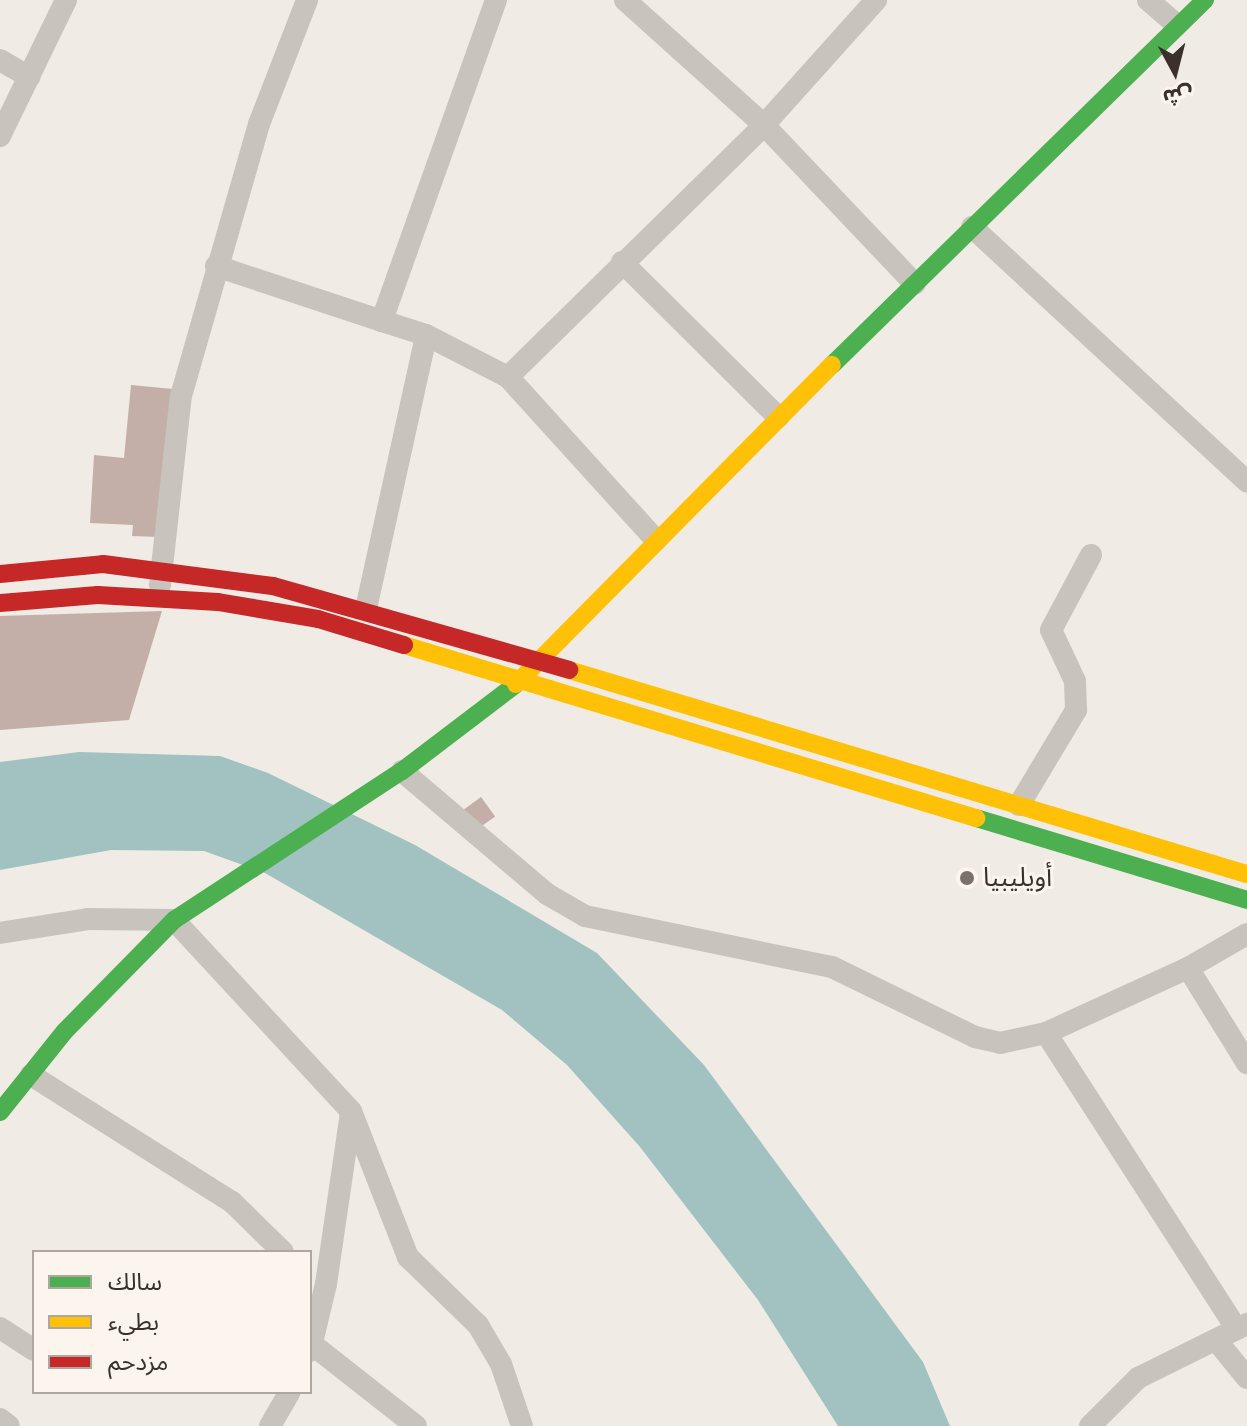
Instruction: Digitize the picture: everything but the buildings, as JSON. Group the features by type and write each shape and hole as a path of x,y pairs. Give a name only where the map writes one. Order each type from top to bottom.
{"main road":[{"path":"1,1107 120,971 174,920 402,771 522,679 778,417 1176,24 1205,0"},
{"path":"0,574 103,564 162,569 273,586 366,609 540,660 1247,874"},
{"path":"0,603 98,595 158,598 218,602 318,619 1247,900"}],"street":[{"path":"0,136 66,0"},
{"path":"158,598 181,396 259,124 307,0"},
{"path":"382,321 496,0"},
{"path":"625,0 764,125 915,284"},
{"path":"1148,0 1176,24"},
{"path":"508,377 764,125 869,2"},
{"path":"0,60 30,77"},
{"path":"972,227 1247,482"},
{"path":"622,262 778,417"},
{"path":"216,266 426,335 508,377 656,540"},
{"path":"366,609 426,335"},
{"path":"1019,805 1076,710 1075,681 1051,630 1091,555"},
{"path":"402,771 547,894 585,916 832,967 975,1037 1000,1043 1046,1033 1188,968 1247,934"},
{"path":"0,933 88,919 174,920 351,1111 408,1257 478,1325 501,1364 522,1426"},
{"path":"1188,968 1247,1063"},
{"path":"1046,1033 1242,1327 1138,1378 1090,1426"},
{"path":"31,1075 232,1202 281,1250"},
{"path":"351,1111 318,1279 312,1348 416,1426"},
{"path":"0,1328 32,1349"},
{"path":"1216,1340 1247,1378"},
{"path":"270,1426 289,1394"},
{"path":"0,1419 9,1426"}],"water":[{"path":"79,752 220,756 268,773 415,845 597,953 704,1065 923,1362 950,1426 838,1426 758,1300 640,1147 567,1065 502,1010 265,873 204,851 111,850 0,870 0,762"}],"traffic: fast":[{"path":"832,365 1205,0"},
{"path":"0,1112 65,1031 174,920 402,771 516,684"},
{"path":"976,818 1247,900"}],"traffic: slow":[{"path":"516,684 832,365"},
{"path":"404,645 976,818"},
{"path":"569,670 1247,874"}],"traffic: jam":[{"path":"0,574 103,564 273,586 569,670"},
{"path":"0,603 98,595 218,602 318,619 404,645"}],"place":[{"name":"أويليبيا","path":"967,878"}]}
